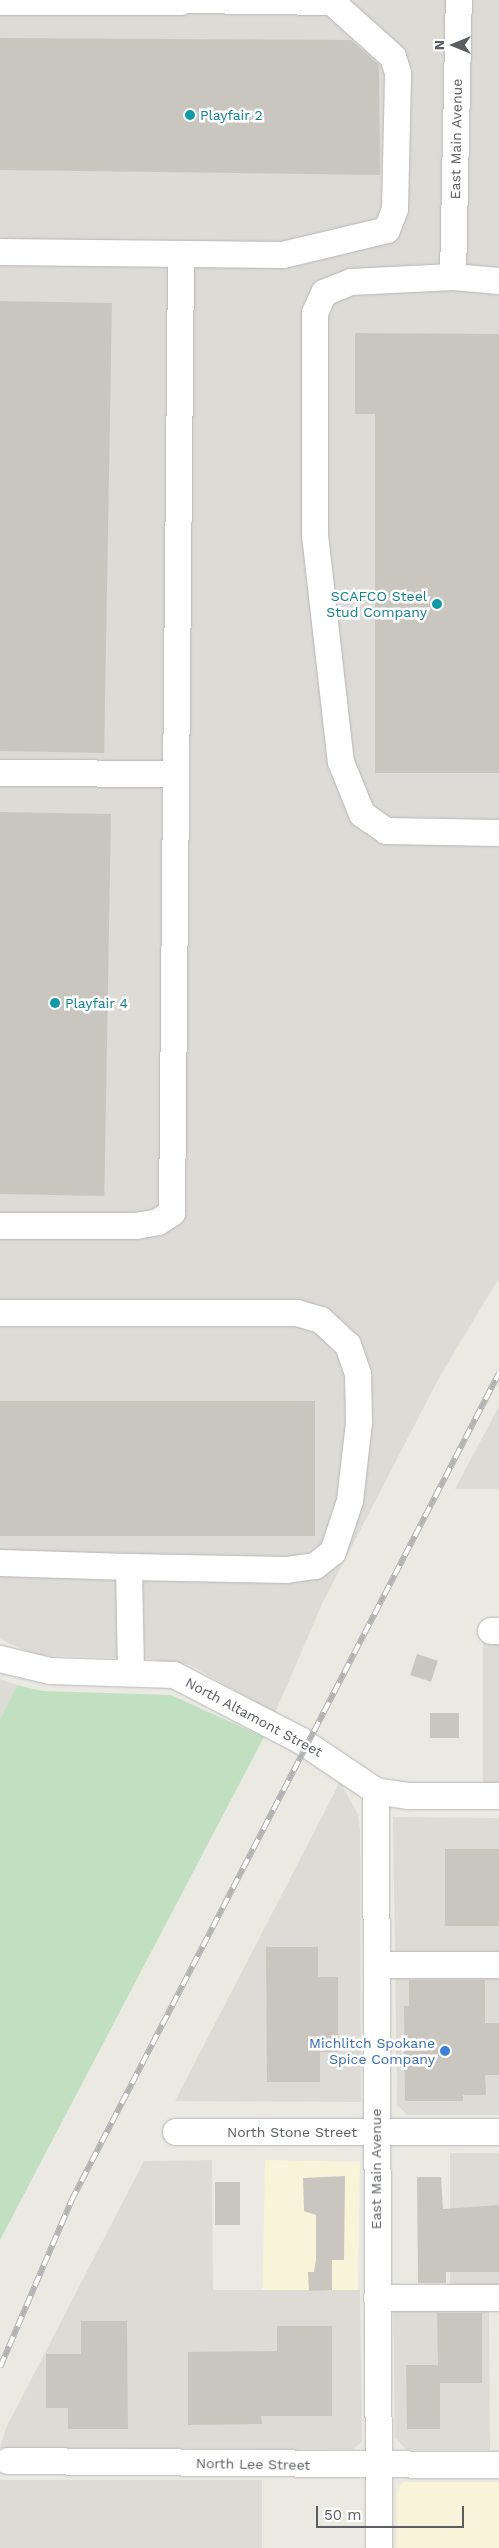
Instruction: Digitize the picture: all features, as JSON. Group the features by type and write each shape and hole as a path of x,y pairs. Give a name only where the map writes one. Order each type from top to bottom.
{"street":[{"name":"East Main Avenue","path":"453,277 458,0"},
{"path":"0,2 332,2 393,57 398,73 395,209 387,230 282,255 0,252"},
{"path":"0,1226 136,1226 158,1222 172,1213 181,254"},
{"path":"499,281 453,277 351,282 324,293 316,313 315,535 341,762 362,814 386,831 499,833"},
{"path":"0,773 175,774"},
{"path":"0,1313 297,1312 321,1320 348,1345 358,1374 359,1423 350,1500 332,1552 315,1566 287,1570 0,1563"},
{"path":"129,1567 131,1671"},
{"name":"North Altamont Street","path":"0,1659 50,1670 163,1672 187,1680 300,1740 376,1790 409,1796 499,1796"},
{"name":"East Main Avenue","path":"376,1790 378,1965 375,2131 379,2548"},
{"path":"378,1965 499,1965"},
{"name":"North Stone Street","path":"176,2132 499,2132"},
{"path":"377,2298 499,2298"},
{"name":"North Lee Street","path":"8,2461 499,2465"}],"shaded area":[{"path":"0,0 499,0 499,1278 440,1376 323,1602 275,1713 190,1665 149,1659 36,1655 0,1639"},
{"path":"499,1406 499,1489 455,1489"},
{"path":"483,1626 499,1626 499,1784 483,1784"},
{"path":"0,1679 17,1685 0,1719"},
{"path":"340,1782 358,1814 360,1830 361,2102 175,2101"},
{"path":"393,1817 499,1818 499,2115 407,2115 397,2105"},
{"path":"450,2153 499,2153 499,2304 489,2304 490,2450 407,2450 395,2438 393,2292 450,2291"},
{"path":"212,2160 213,2290 360,2290 362,2442 353,2449 0,2448 6,2428 144,2161"},
{"path":"265,2160 360,2162 358,2292 263,2290"},
{"path":"0,2480 262,2480 262,2548 0,2548"},
{"path":"404,2482 499,2482 499,2548 397,2548 397,2490"}],"green space":[{"path":"17,1685 42,1691 171,1695 264,1737 0,2240 0,1719"}],"building":[{"name":"Playfair 2","path":"0,38 351,40 379,65 380,175 0,170"},
{"path":"0,301 112,303 104,753 0,751"},
{"name":"SCAFCO Steel Stud Company","path":"355,333 499,334 499,773 375,773 375,414 355,414"},
{"name":"Playfair 4","path":"0,812 111,814 104,1196 0,1194"},
{"path":"0,1401 315,1401 315,1536 0,1536"},
{"path":"417,1654 438,1661 431,1682 410,1675"},
{"path":"430,1713 459,1713 459,1738 430,1738"},
{"path":"445,1849 499,1849 499,1926 445,1926"},
{"path":"266,1947 318,1947 318,1977 338,1977 338,2052 320,2052 320,2082 267,2082"},
{"name":"Michlitch Spokane Spice Company","path":"409,1980 485,1980 485,2023 499,2023 499,2075 485,2075 486,2095 463,2095 463,2101 405,2101 404,2006 409,2006"},
{"path":"345,2176 344,2260 332,2260 332,2290 309,2291 308,2272 314,2272 316,2260 316,2215 304,2211 303,2178"},
{"path":"417,2177 441,2177 443,2209 499,2205 499,2272 446,2272 446,2283 418,2283"},
{"path":"215,2182 240,2182 240,2225 215,2225"},
{"path":"437,2313 482,2313 482,2383 440,2383 440,2429 407,2429 406,2365 438,2365"},
{"path":"81,2321 127,2321 128,2429 68,2429 68,2408 46,2408 46,2354 81,2354"},
{"path":"277,2326 332,2326 332,2416 261,2416 262,2424 188,2425 188,2352 277,2351"}],"railway":[{"path":"0,2367 71,2201 499,1373"}],"place":[{"name":"Playfair 2","path":"190,115"},
{"name":"SCAFCO Steel Stud Company","path":"437,604"},
{"name":"Playfair 4","path":"55,1003"},
{"name":"Michlitch Spokane Spice Company","path":"445,2051"}]}
